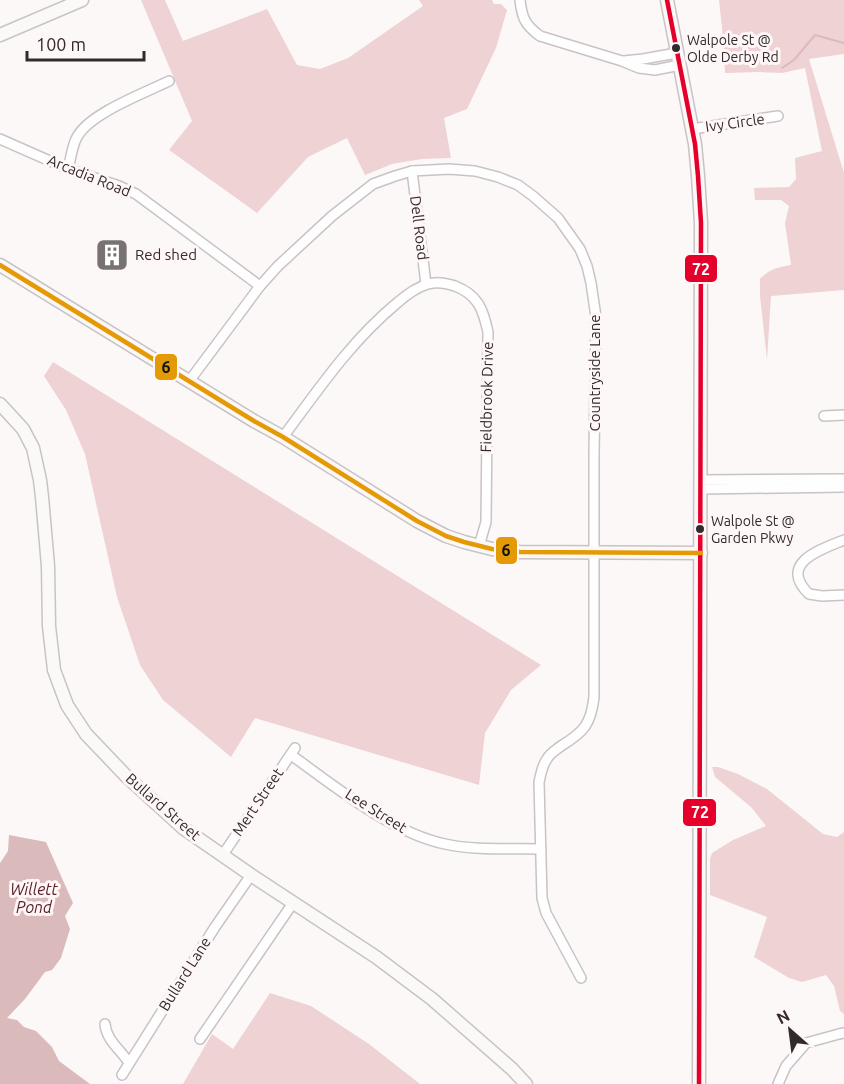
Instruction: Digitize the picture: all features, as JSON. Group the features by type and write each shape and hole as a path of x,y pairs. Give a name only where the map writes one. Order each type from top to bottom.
{"main road":[{"path":"0,35 82,0"},
{"path":"667,0 692,129 698,176 700,223 699,1084"},
{"path":"0,265 254,421 283,436 431,529 446,536 505,551 700,553"},
{"name":"Bullard Street","path":"0,404 23,429 36,459 48,566 49,626 54,670 67,705 86,734 127,777 183,828 376,957 432,999 526,1084"}],"street":[{"path":"520,0 521,14 525,22 540,36 639,68 655,70 679,59"},
{"path":"622,61 679,59"},
{"path":"68,169 75,141 85,126 115,106 169,81"},
{"name":"Ivy Circle","path":"692,129 778,116"},
{"name":"Arcadia Road","path":"0,140 68,169 136,194 260,286"},
{"name":"Countryside Lane","path":"190,380 260,286 278,266 332,216 373,184 395,176 412,171 449,169 475,171 498,177 518,185 533,196 558,218 580,249 591,283 596,317 594,697 588,723 581,733 547,758 539,782 542,898 546,913 581,978"},
{"name":"Dell Road","path":"412,171 426,284"},
{"name":"Fieldbrook Drive","path":"426,284 437,282 449,284 473,296 481,306 488,332 486,522 479,546"},
{"path":"283,436 366,330 404,297 426,284"},
{"path":"824,416 844,415"},
{"path":"700,485 844,479"},
{"path":"700,485 844,488"},
{"path":"844,540 811,554 802,562 798,573 801,584 809,594 844,596"},
{"name":"Mert Street","path":"222,856 293,752"},
{"name":"Lee Street","path":"293,752 375,814 417,836 446,844 542,849"},
{"name":"Bullard Lane","path":"122,1075 215,927 251,875"},
{"path":"200,1039 293,903"},
{"path":"105,1024 105,1030 114,1046 123,1053 129,1063"},
{"path":"778,1084 786,1066 806,1043 844,1034"}],"shaded area":[{"path":"141,0 165,0 183,41 267,9 297,65 320,69 348,58 423,6 419,0 492,0 494,4 501,4 507,10 496,48 467,109 444,118 451,158 422,159 392,164 365,175 347,138 308,157 257,213 169,150 192,121"},
{"path":"719,0 844,0 844,54 809,59 844,173 844,290 771,296 767,360 760,279 771,271 791,265 785,223 789,206 781,200 755,200 754,188 789,187 796,179 795,158 822,151 805,68 782,73 725,73"},
{"path":"53,362 541,665 511,690 485,733 479,785 255,718 231,757 163,700 140,665 117,597 85,454 66,410 44,376"},
{"path":"712,767 738,774 767,789 823,834 837,837 844,832 844,1014 840,1011 834,986 826,975 802,982 789,978 754,957 767,917 710,895 712,853 733,840 766,826 751,807 715,777"},
{"path":"270,993 311,1006 369,1044 420,1084 183,1084 212,1034 233,1049"}],"water":[{"name":"Willett Pond","path":"9,835 46,842 73,903 65,916 70,929 61,958 52,970 45,972 7,1018 17,1020 24,1027 36,1031 52,1047 59,1061 90,1084 0,1084 0,863 8,851"}],"waterway":[{"path":"782,68 794,60 815,35 844,43"}],"transit line":[{"name":"72","path":"667,0 695,144 701,223 699,1084"},
{"name":"6","path":"0,265 417,521 446,536 492,549 520,552 701,553"}],"place":[{"name":"Walpole St @ Olde Derby Rd","path":"676,48"},
{"name":"Red shed","path":"112,255"},
{"name":"Walpole St @ Garden Pkwy","path":"700,529"}]}
